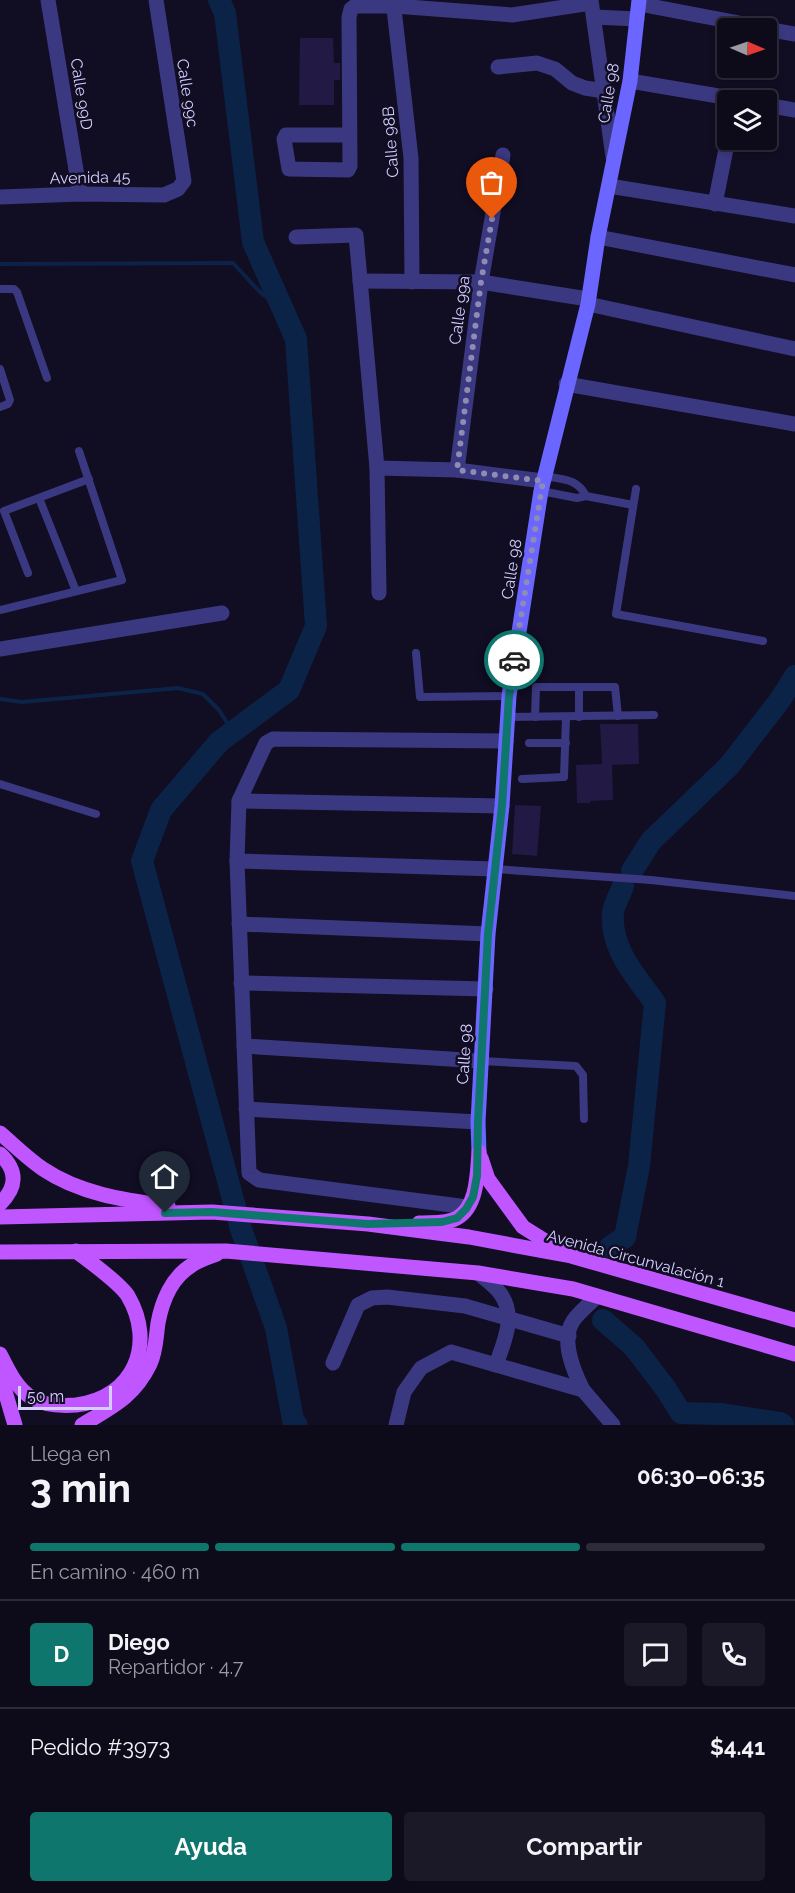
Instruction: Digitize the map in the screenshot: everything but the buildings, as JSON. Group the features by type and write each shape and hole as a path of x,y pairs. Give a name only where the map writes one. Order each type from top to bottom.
{"main road":[{"path":"0,1133 43,1169 71,1184 115,1198 212,1212"},
{"path":"368,1224 442,1222 457,1218 473,1197 478,1152"},
{"path":"478,1152 488,1179 523,1227 571,1256"},
{"path":"0,1154 13,1174 13,1187 8,1197 0,1204"},
{"name":"Avenida Circunvalación 1","path":"0,1217 212,1212 368,1224 469,1237 571,1256 795,1320"},
{"path":"0,1354 12,1379 32,1398 58,1407 84,1404 102,1398 116,1390 125,1380 140,1354 141,1335 137,1314 126,1293 76,1251"},
{"path":"82,1425 115,1407 142,1377 151,1362 161,1309 168,1290 179,1275 192,1264 226,1251"},
{"path":"0,1252 226,1251 478,1273 573,1289 795,1354"},
{"path":"0,1374 15,1425"}],"street":[{"name":"Calle 99D","path":"48,0 80,194"},
{"name":"Calle 99c","path":"156,0 184,181 178,189"},
{"path":"349,135 285,135 289,169 348,170 349,135 349,17 351,9 356,6 394,3 512,15 592,7 638,8 717,21"},
{"name":"Calle 98B","path":"394,3 411,158 412,282"},
{"path":"592,7 613,158"},
{"name":"Calle 98","path":"478,1152 488,934 502,806 509,696 543,483 588,301 613,158 630,81 638,8"},
{"path":"777,31 795,34"},
{"path":"498,67 537,63 555,69 579,86 604,91"},
{"path":"630,81 717,96"},
{"path":"777,107 795,110"},
{"path":"716,204 726,150"},
{"name":"Calle 99a","path":"457,470 481,282 503,155"},
{"path":"609,186 716,204 795,214"},
{"name":"Avenida 45","path":"0,197 80,194 164,195 178,189"},
{"path":"296,237 356,235 377,468 379,593"},
{"path":"598,237 795,275"},
{"path":"360,281 481,282 588,301 795,349"},
{"path":"567,384 795,424"},
{"path":"377,468 457,470 543,483"},
{"path":"0,649 222,613"},
{"path":"467,1207 259,1180 249,1173 237,861 239,801 266,743 273,739 506,741"},
{"path":"239,801 502,806"},
{"path":"237,861 495,869"},
{"path":"239,924 488,934"},
{"path":"241,983 486,989"},
{"path":"244,1046 481,1061"},
{"path":"246,1109 478,1122"},
{"path":"478,1273 500,1292 509,1318 509,1329 496,1365"},
{"path":"597,1296 572,1322 569,1335 569,1355 574,1372 584,1390 612,1425"},
{"path":"333,1363 358,1305 372,1298 465,1306 569,1335"},
{"path":"396,1425 404,1392 421,1368 451,1352 584,1390"}],"lane":[{"path":"0,289 14,289 19,296 47,378"},
{"path":"0,369 10,400 8,404 0,407"},
{"path":"0,610 122,580 79,451"},
{"path":"28,573 4,511 89,479"},
{"path":"543,483 576,483 581,486 586,496"},
{"path":"543,483 577,498 586,496 633,505"},
{"path":"636,489 616,614 763,641"},
{"path":"39,498 76,591"},
{"path":"416,652 420,697 509,696"},
{"path":"535,717 536,687 616,687 618,716"},
{"path":"579,687 579,717"},
{"path":"507,717 654,716"},
{"path":"522,779 564,777 566,717"},
{"path":"529,743 566,743"},
{"path":"0,784 96,814"},
{"path":"495,869 651,880 795,896"},
{"path":"481,1061 576,1066 583,1075 584,1119"}],"waterway":[{"path":"219,0 225,13 253,242 296,339 316,626 289,690 219,742 161,810 142,861 241,1229 276,1328 293,1420 297,1425"},
{"path":"0,264 233,263 260,292 284,311"},
{"path":"632,871 651,841 729,766 780,700 795,676"},
{"path":"0,699 22,702 178,688 203,694 219,710 233,732"},
{"path":"610,1247 625,1237 639,1166 655,1003 626,961 616,938 613,913 623,886"},
{"path":"603,1320 634,1347 681,1413 720,1414 783,1425"}],"way so far":[{"path":"492,219 481,282 457,470 543,481 514,660"}],"route":[{"path":"165,1213 212,1212 368,1224 442,1222 457,1218 466,1209 473,1197 477,1176 488,934 502,806 509,696 514,660"}]}
